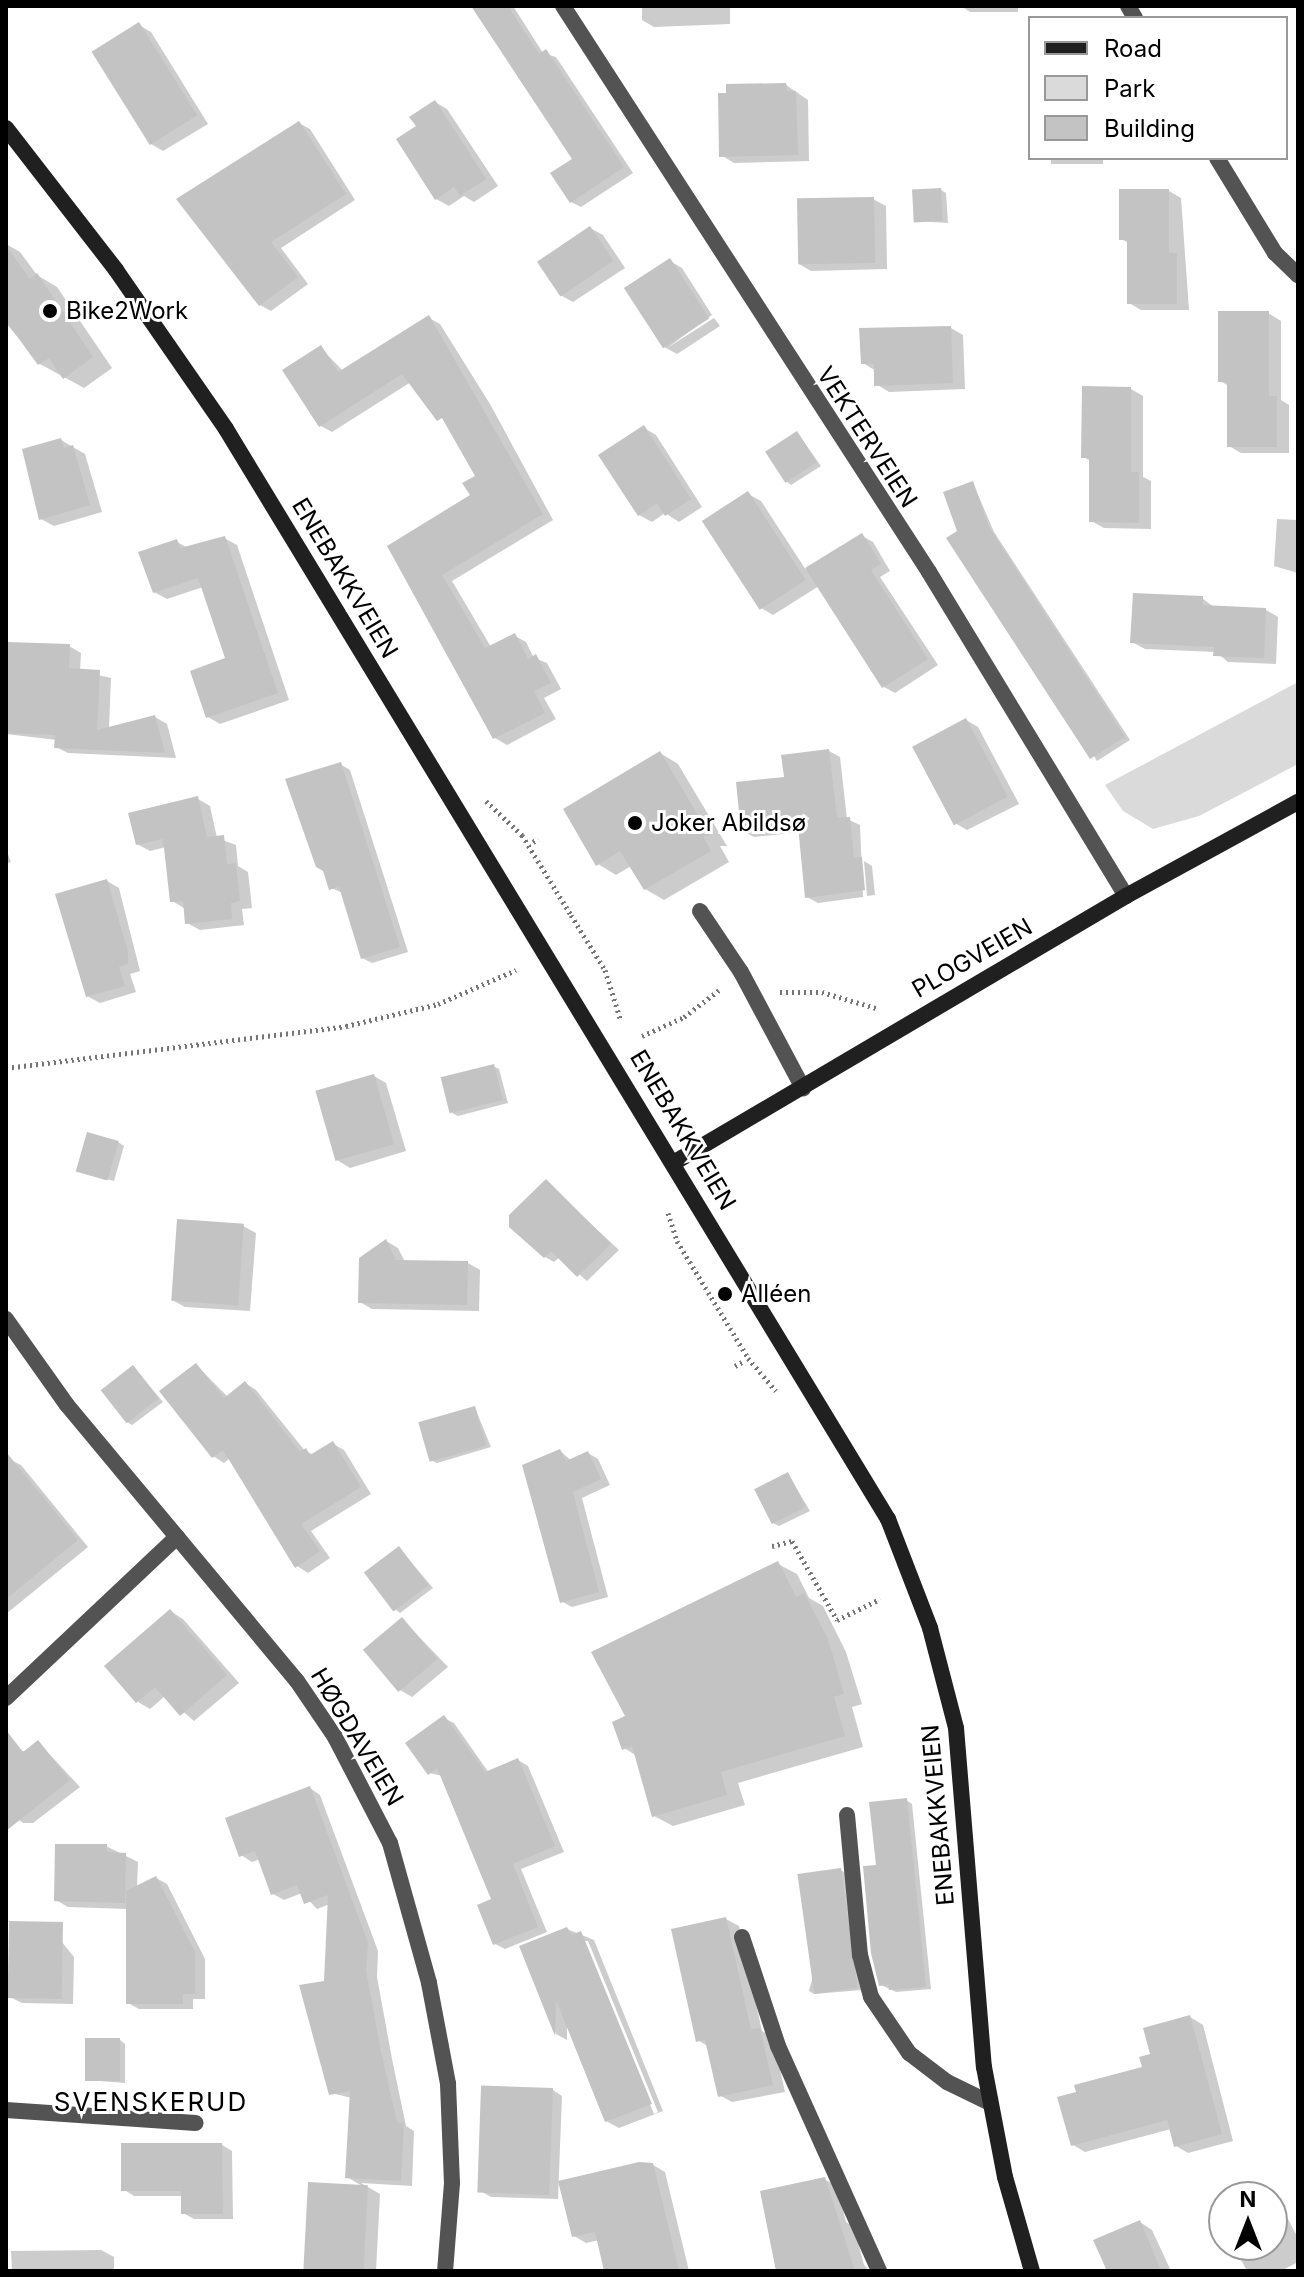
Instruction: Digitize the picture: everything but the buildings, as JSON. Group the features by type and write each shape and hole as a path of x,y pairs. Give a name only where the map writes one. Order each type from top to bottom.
{"main road":[{"name":"ENEBAKKVEIEN","path":"6,128 187,370 863,1471 912,1574 930,1628 962,1772 978,2019 990,2103 1032,2271"},
{"name":"PLOGVEIEN","path":"675,1162 1126,896 1298,802"}],"street":[{"name":"VEKTERVEIEN","path":"563,6 882,507 929,572 1126,896"},
{"path":"1218,160 1275,253 1298,275"},
{"path":"700,911 741,972 803,1088"},
{"name":"HØGDAVEIEN","path":"6,1319 67,1405 297,1681 335,1737 390,1843 429,1983 448,2084 452,2183 445,2271"},
{"path":"6,1698 177,1537"},
{"path":"847,1815 860,1955 871,1997 909,2053 947,2082 990,2103"},
{"path":"742,1937 778,2046 879,2271"},
{"path":"6,2110 196,2123"}],"path":[{"path":"478,794 522,835 605,970 622,1025 614,1061"},
{"path":"6,1068 346,1026 438,1004 516,970"},
{"path":"642,1036 684,1017 741,972"},
{"path":"780,992 822,992 880,1009"},
{"path":"735,1366 744,1361"},
{"path":"772,1546 792,1541 837,1620 880,1599"}],"green space":[{"path":"1298,682 1298,764 1199,816 1153,829 1123,811 1105,785"}],"place":[{"name":"Bike2Work","path":"50,311"},
{"name":"Joker Abildsø","path":"635,823"},
{"name":"Alléen","path":"725,1294"}],"district":[{"name":"SVENSKERUD","path":"151,2102"}]}
